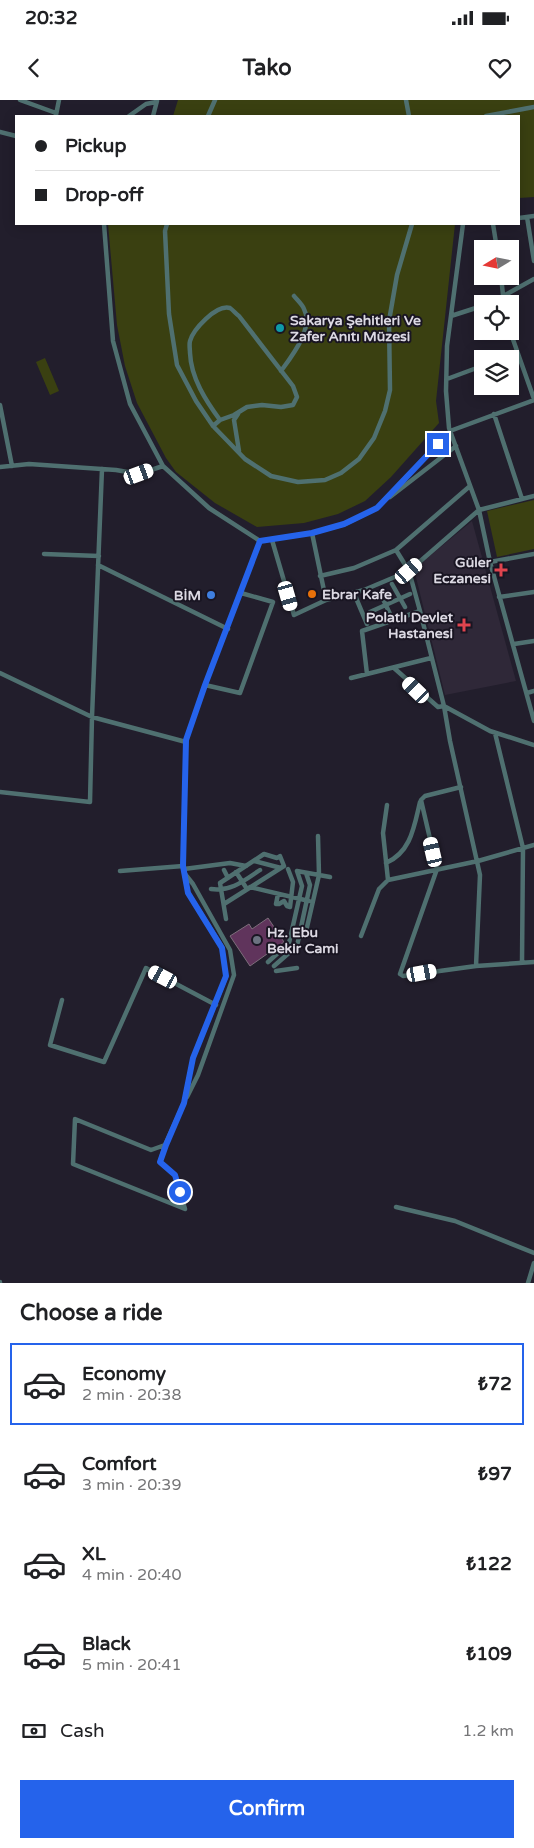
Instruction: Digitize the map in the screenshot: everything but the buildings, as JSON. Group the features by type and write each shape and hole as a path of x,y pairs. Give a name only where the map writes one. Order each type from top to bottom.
{"street":[{"path":"20,100 56,115 59,100"},
{"path":"208,115 215,100"},
{"path":"406,100 409,115"},
{"path":"130,115 146,104 157,101"},
{"path":"153,115 157,101"},
{"path":"491,115 534,106"},
{"path":"0,132 15,136"},
{"path":"528,216 534,261"},
{"path":"520,218 534,216"},
{"path":"104,225 113,341 130,404 163,466 209,508 260,541 312,533 344,524 377,508 456,446"},
{"path":"167,225 165,231 169,314 177,365 196,401 213,426 239,453 270,476 298,482 325,480 341,473 359,458 374,438 385,411 390,390 389,321 398,275 412,225"},
{"path":"463,225 447,346 446,391 450,431 479,510 490,562 534,721"},
{"path":"493,225 496,240"},
{"path":"506,295 534,279"},
{"path":"281,371 306,332 305,310 294,296"},
{"path":"213,426 220,420 247,407 293,405 297,397 293,386 239,316 230,308 221,308 211,314 200,325 190,341 190,355 194,371 205,400 220,420"},
{"path":"451,316 474,309"},
{"path":"377,508 450,431 534,400 519,359"},
{"path":"447,378 474,369"},
{"path":"0,405 12,466"},
{"path":"239,453 234,420 240,412"},
{"path":"494,414 522,499"},
{"path":"0,467 29,464 102,469 139,474 163,466"},
{"path":"0,792 90,802 102,469"},
{"path":"320,576 354,568 396,550 470,486"},
{"path":"272,540 294,615 326,600 364,590 409,571 479,510 534,496"},
{"path":"312,533 326,600"},
{"path":"184,1103 193,1058 216,1005 226,976 222,948 188,893 184,870 186,742 205,685 260,541"},
{"path":"396,550 409,571 420,611 444,706 450,742 478,861 480,875 476,966"},
{"path":"44,554 98,556"},
{"path":"490,562 534,554"},
{"path":"98,565 228,628"},
{"path":"392,584 405,607"},
{"path":"499,596 534,592"},
{"path":"205,685 240,693 273,602 241,593"},
{"path":"370,612 410,594"},
{"path":"356,598 366,624"},
{"path":"383,599 390,614"},
{"path":"367,674 362,632 420,611"},
{"path":"514,644 534,641"},
{"path":"352,678 431,658"},
{"path":"394,668 438,707 444,706 494,733 534,745"},
{"path":"0,673 92,717 186,742"},
{"path":"527,693 534,691"},
{"path":"494,733 523,848 522,962"},
{"path":"386,863 400,855 409,842 421,800 425,796 461,787"},
{"path":"421,800 437,869 400,974 403,976 476,966 534,962"},
{"path":"386,805 383,833 388,880"},
{"path":"305,936 319,876 318,836"},
{"path":"361,936 379,889 388,880 478,861 534,845"},
{"path":"224,904 284,866 280,856 277,858 264,854 260,862 262,871"},
{"path":"226,920 220,883 246,866 260,862 281,868"},
{"path":"120,871 184,870 230,863 246,866"},
{"path":"211,889 222,891 271,865"},
{"path":"284,901 287,906 290,906 294,882 288,869"},
{"path":"166,1145 151,1150 75,1119 73,1164 185,1209 175,1175 160,1162 184,1103 198,1075 234,975 230,950 184,870"},
{"path":"224,870 228,878"},
{"path":"236,872 242,882 250,887 313,902"},
{"path":"268,962 290,942 302,886 297,872 330,877"},
{"path":"297,968 275,968 297,944 310,885 306,873"},
{"path":"249,877 250,887"},
{"path":"278,894 276,904 284,901 286,896"},
{"path":"284,940 297,944"},
{"path":"62,1000 50,1045 104,1062 146,968 216,1005"},
{"path":"396,1207 455,1221 534,1253"},
{"path":"528,1283 534,1262"}],"shaded area":[{"name":"Polatlı Devlet Hastanesi","path":"472,521 516,681 445,695 414,569"}],"green space":[{"path":"178,100 534,100 534,197 520,198 520,115 173,115"},
{"path":"108,225 455,225 436,401 439,423 391,477 365,501 338,514 304,523 257,527 215,503 176,472 166,458 137,403 125,366 117,325"},
{"path":"45,358 59,391 50,395 36,362"},
{"path":"534,500 534,549 497,557 487,511"}],"place":[{"name":"Sakarya Şehitleri Ve Zafer Anıtı Müzesi","path":"280,328"},
{"name":"Güler Eczanesi","path":"501,570"},
{"name":"Ebrar Kafe","path":"312,594"},
{"name":"BİM","path":"211,595"},
{"name":"Polatlı Devlet Hastanesi","path":"464,625"},
{"name":"Hz. Ebu Bekir Cami","path":"257,940"}],"route":[{"path":"180,1192 175,1175 160,1162 184,1103 193,1058 216,1005 226,976 222,948 188,893 183,866 186,740 260,541 312,533 344,524 377,508 438,444"}]}
